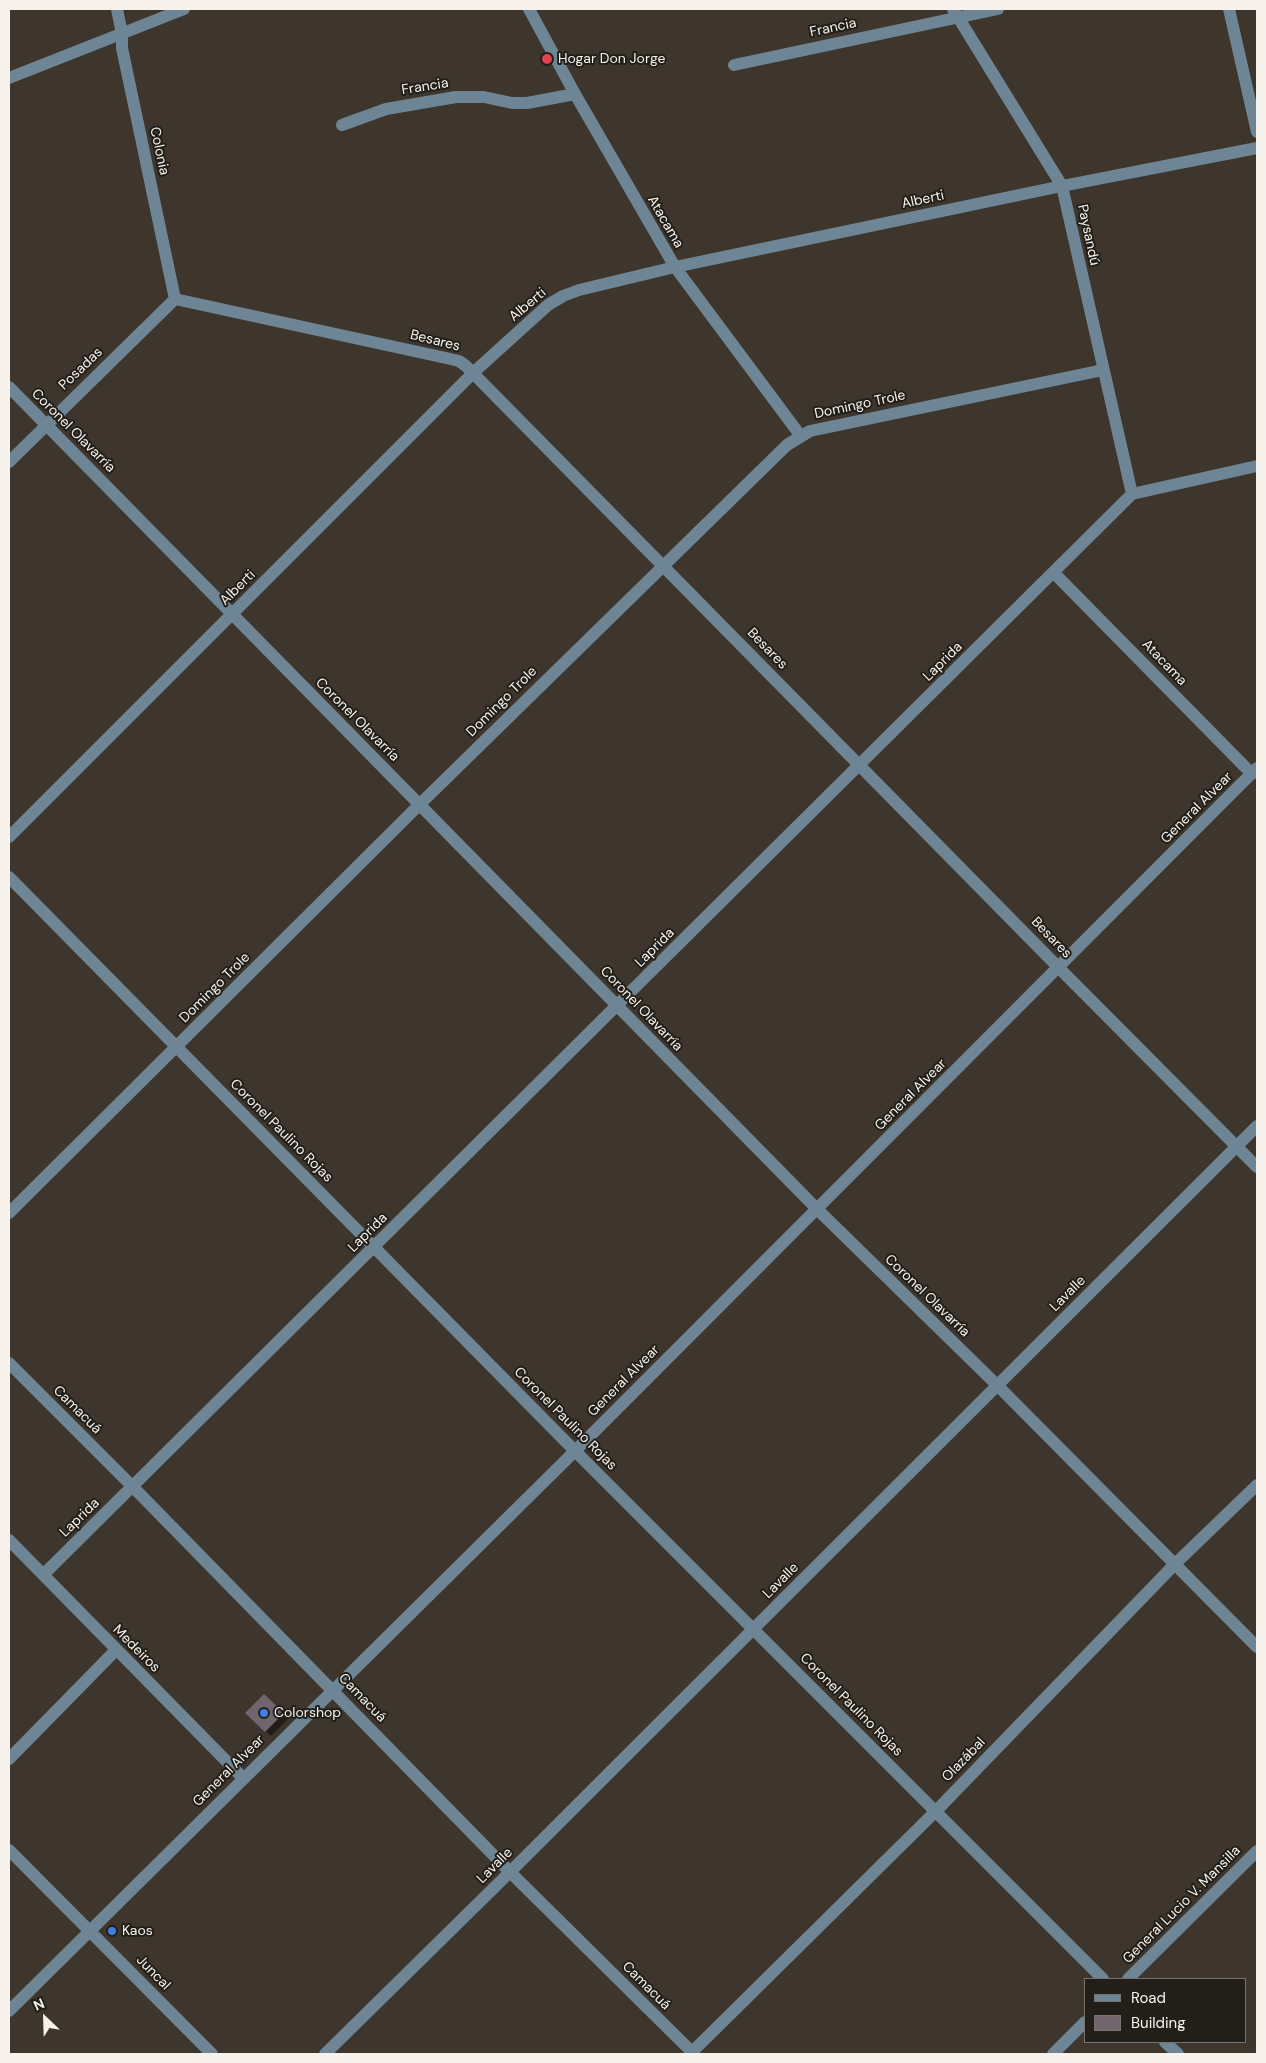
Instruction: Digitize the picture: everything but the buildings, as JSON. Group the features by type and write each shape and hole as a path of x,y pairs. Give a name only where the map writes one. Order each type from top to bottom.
{"street":[{"name":"Colonia","path":"117,9 122,34 122,48 175,299"},
{"path":"9,78 184,9"},
{"name":"Atacama","path":"529,9 575,94 675,268 800,435"},
{"name":"Francia","path":"734,65 955,13 998,9"},
{"path":"1229,9 1257,132"},
{"name":"Paysandú","path":"955,13 1062,186 1102,370 1132,494"},
{"name":"Francia","path":"342,125 386,109 456,97 484,97 512,103 527,103 575,94"},
{"name":"Alberti","path":"9,836 474,372 548,305 564,296 579,290 675,268 1062,186 1257,148"},
{"name":"Besares","path":"175,299 459,361 474,372 1257,1167"},
{"name":"Posadas","path":"9,462 175,299"},
{"name":"Domingo Trole","path":"9,1212 663,564 787,445 800,435 819,429 1102,370"},
{"name":"Coronel Olavarría","path":"9,387 817,1209 998,1386 1257,1647"},
{"path":"1132,494 1257,466"},
{"name":"Laprida","path":"44,1575 134,1488 1132,494"},
{"name":"Atacama","path":"1054,573 1255,771"},
{"name":"General Alvear","path":"9,2011 574,1451 1255,771"},
{"name":"Coronel Paulino Rojas","path":"9,877 376,1247 574,1451 1102,1978"},
{"name":"Lavalle","path":"325,2054 510,1872 1257,1126"},
{"name":"Camacuá","path":"9,1363 692,2054"},
{"name":"Olazábal","path":"692,2054 936,1811 1175,1564 1257,1485"},
{"name":"Medeiros","path":"9,1540 243,1778"},
{"path":"9,1758 116,1650"},
{"name":"Juncal","path":"9,1850 212,2054"},
{"name":"General Lucio V. Mansilla","path":"1129,1978 1257,1851"},
{"path":"1053,2054 1084,2023"},
{"path":"1166,2043 1178,2054"}],"place":[{"name":"Hogar Don Jorge","path":"547,59"},
{"name":"Colorshop","path":"264,1713"},
{"name":"Kaos","path":"112,1931"}]}
